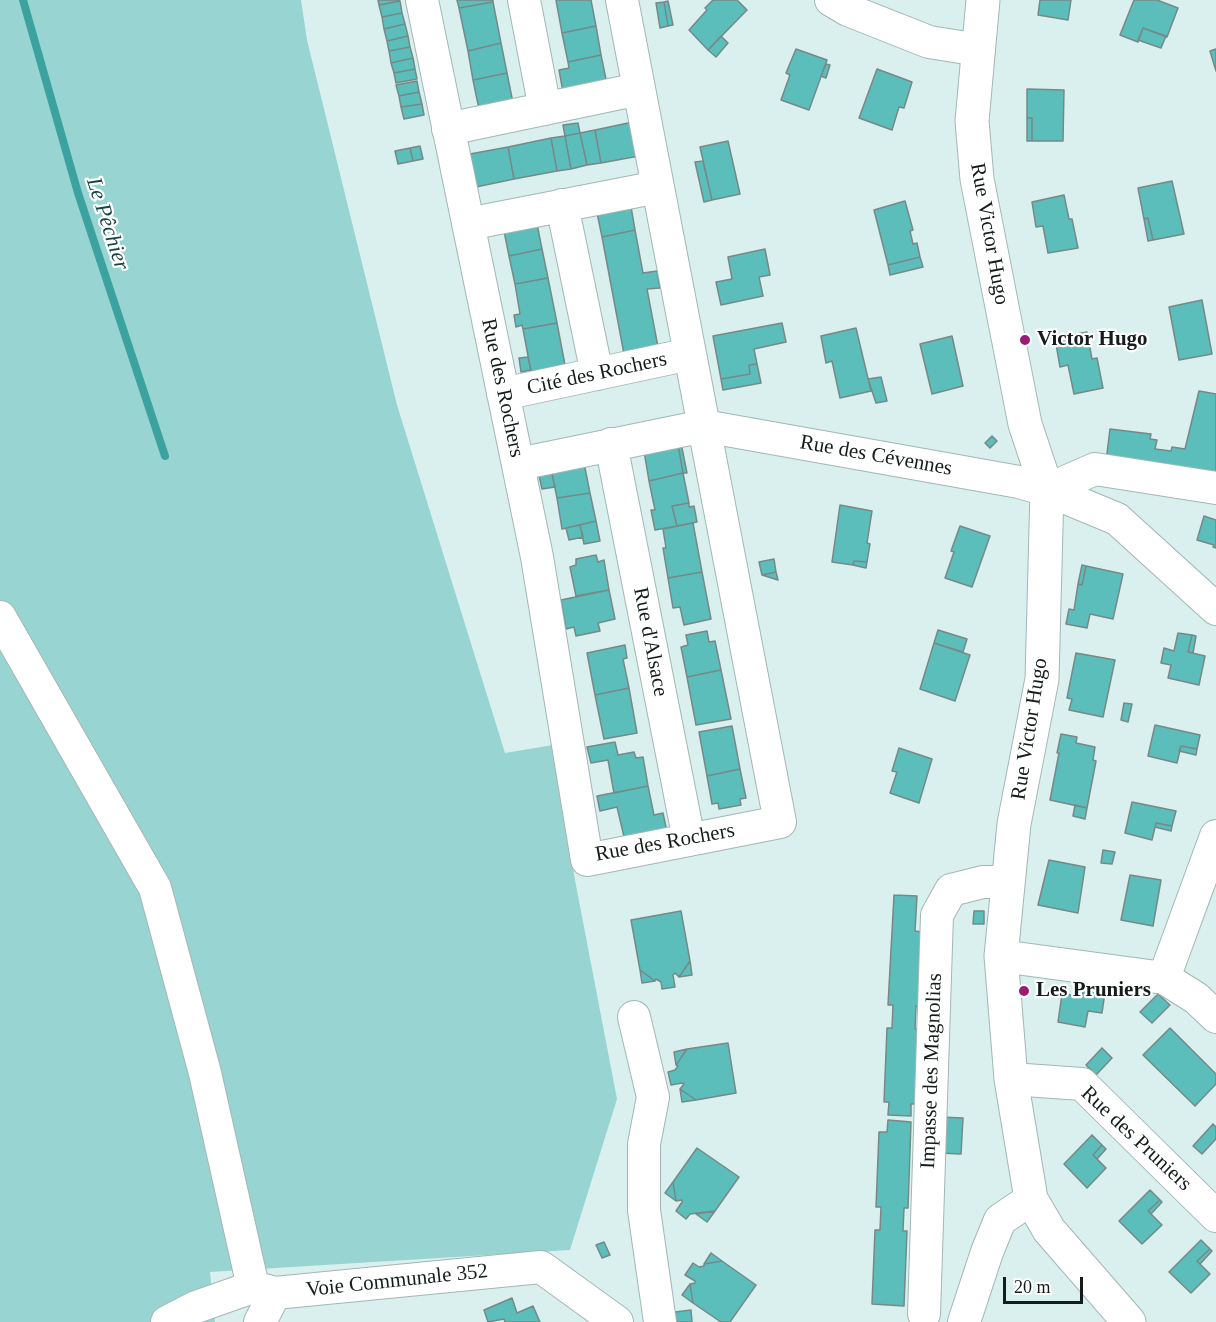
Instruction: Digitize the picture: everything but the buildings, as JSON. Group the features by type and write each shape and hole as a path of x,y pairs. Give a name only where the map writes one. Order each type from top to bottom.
{"street":[{"name":"Rue des Rochers","path":"422,0 537,557 587,860 780,822 622,0"},
{"path":"524,0 545,109"},
{"path":"831,0 848,10 929,42 979,50"},
{"name":"Rue Victor Hugo","path":"984,0 972,121 977,180 1025,424 1047,490 1042,679 1014,824 1001,956 1011,1079 1031,1199 1049,1230 1129,1322"},
{"path":"448,129 639,89"},
{"path":"468,224 658,187"},
{"path":"562,205 597,374"},
{"name":"Cité des Rochers","path":"503,394 690,354"},
{"path":"519,464 704,426"},
{"name":"Rue des Cévennes","path":"704,426 1019,482 1047,490 1117,519 1216,609"},
{"name":"Rue d'Alsace","path":"611,444 689,840"},
{"path":"1047,490 1095,469 1216,488"},
{"path":"0,617 155,888 264,1290 260,1322"},
{"path":"1164,978 1216,836"},
{"name":"Impasse des Magnolias","path":"924,1314 937,915 951,890 983,882 1008,882"},
{"path":"1001,956 1164,978 1196,998 1216,1017"},
{"path":"634,1017 653,1097 644,1144 644,1210 660,1322"},
{"name":"Rue des Pruniers","path":"1011,1079 1082,1084 1216,1216"},
{"path":"964,1322 1000,1220 1031,1199"},
{"name":"Voie Communale 352","path":"167,1322 195,1307 264,1290 541,1267 617,1322"}],"shaded area":[{"path":"0,0 301,0 307,40 397,405 505,753 553,745 575,880 617,1099 570,1250 210,1272 215,1322 0,1322"}],"waterway":[{"name":"Le Pêchier","path":"23,0 78,193 165,456"}],"place":[{"name":"Victor Hugo","path":"1025,340"},
{"name":"Les Pruniers","path":"1024,991"}]}
